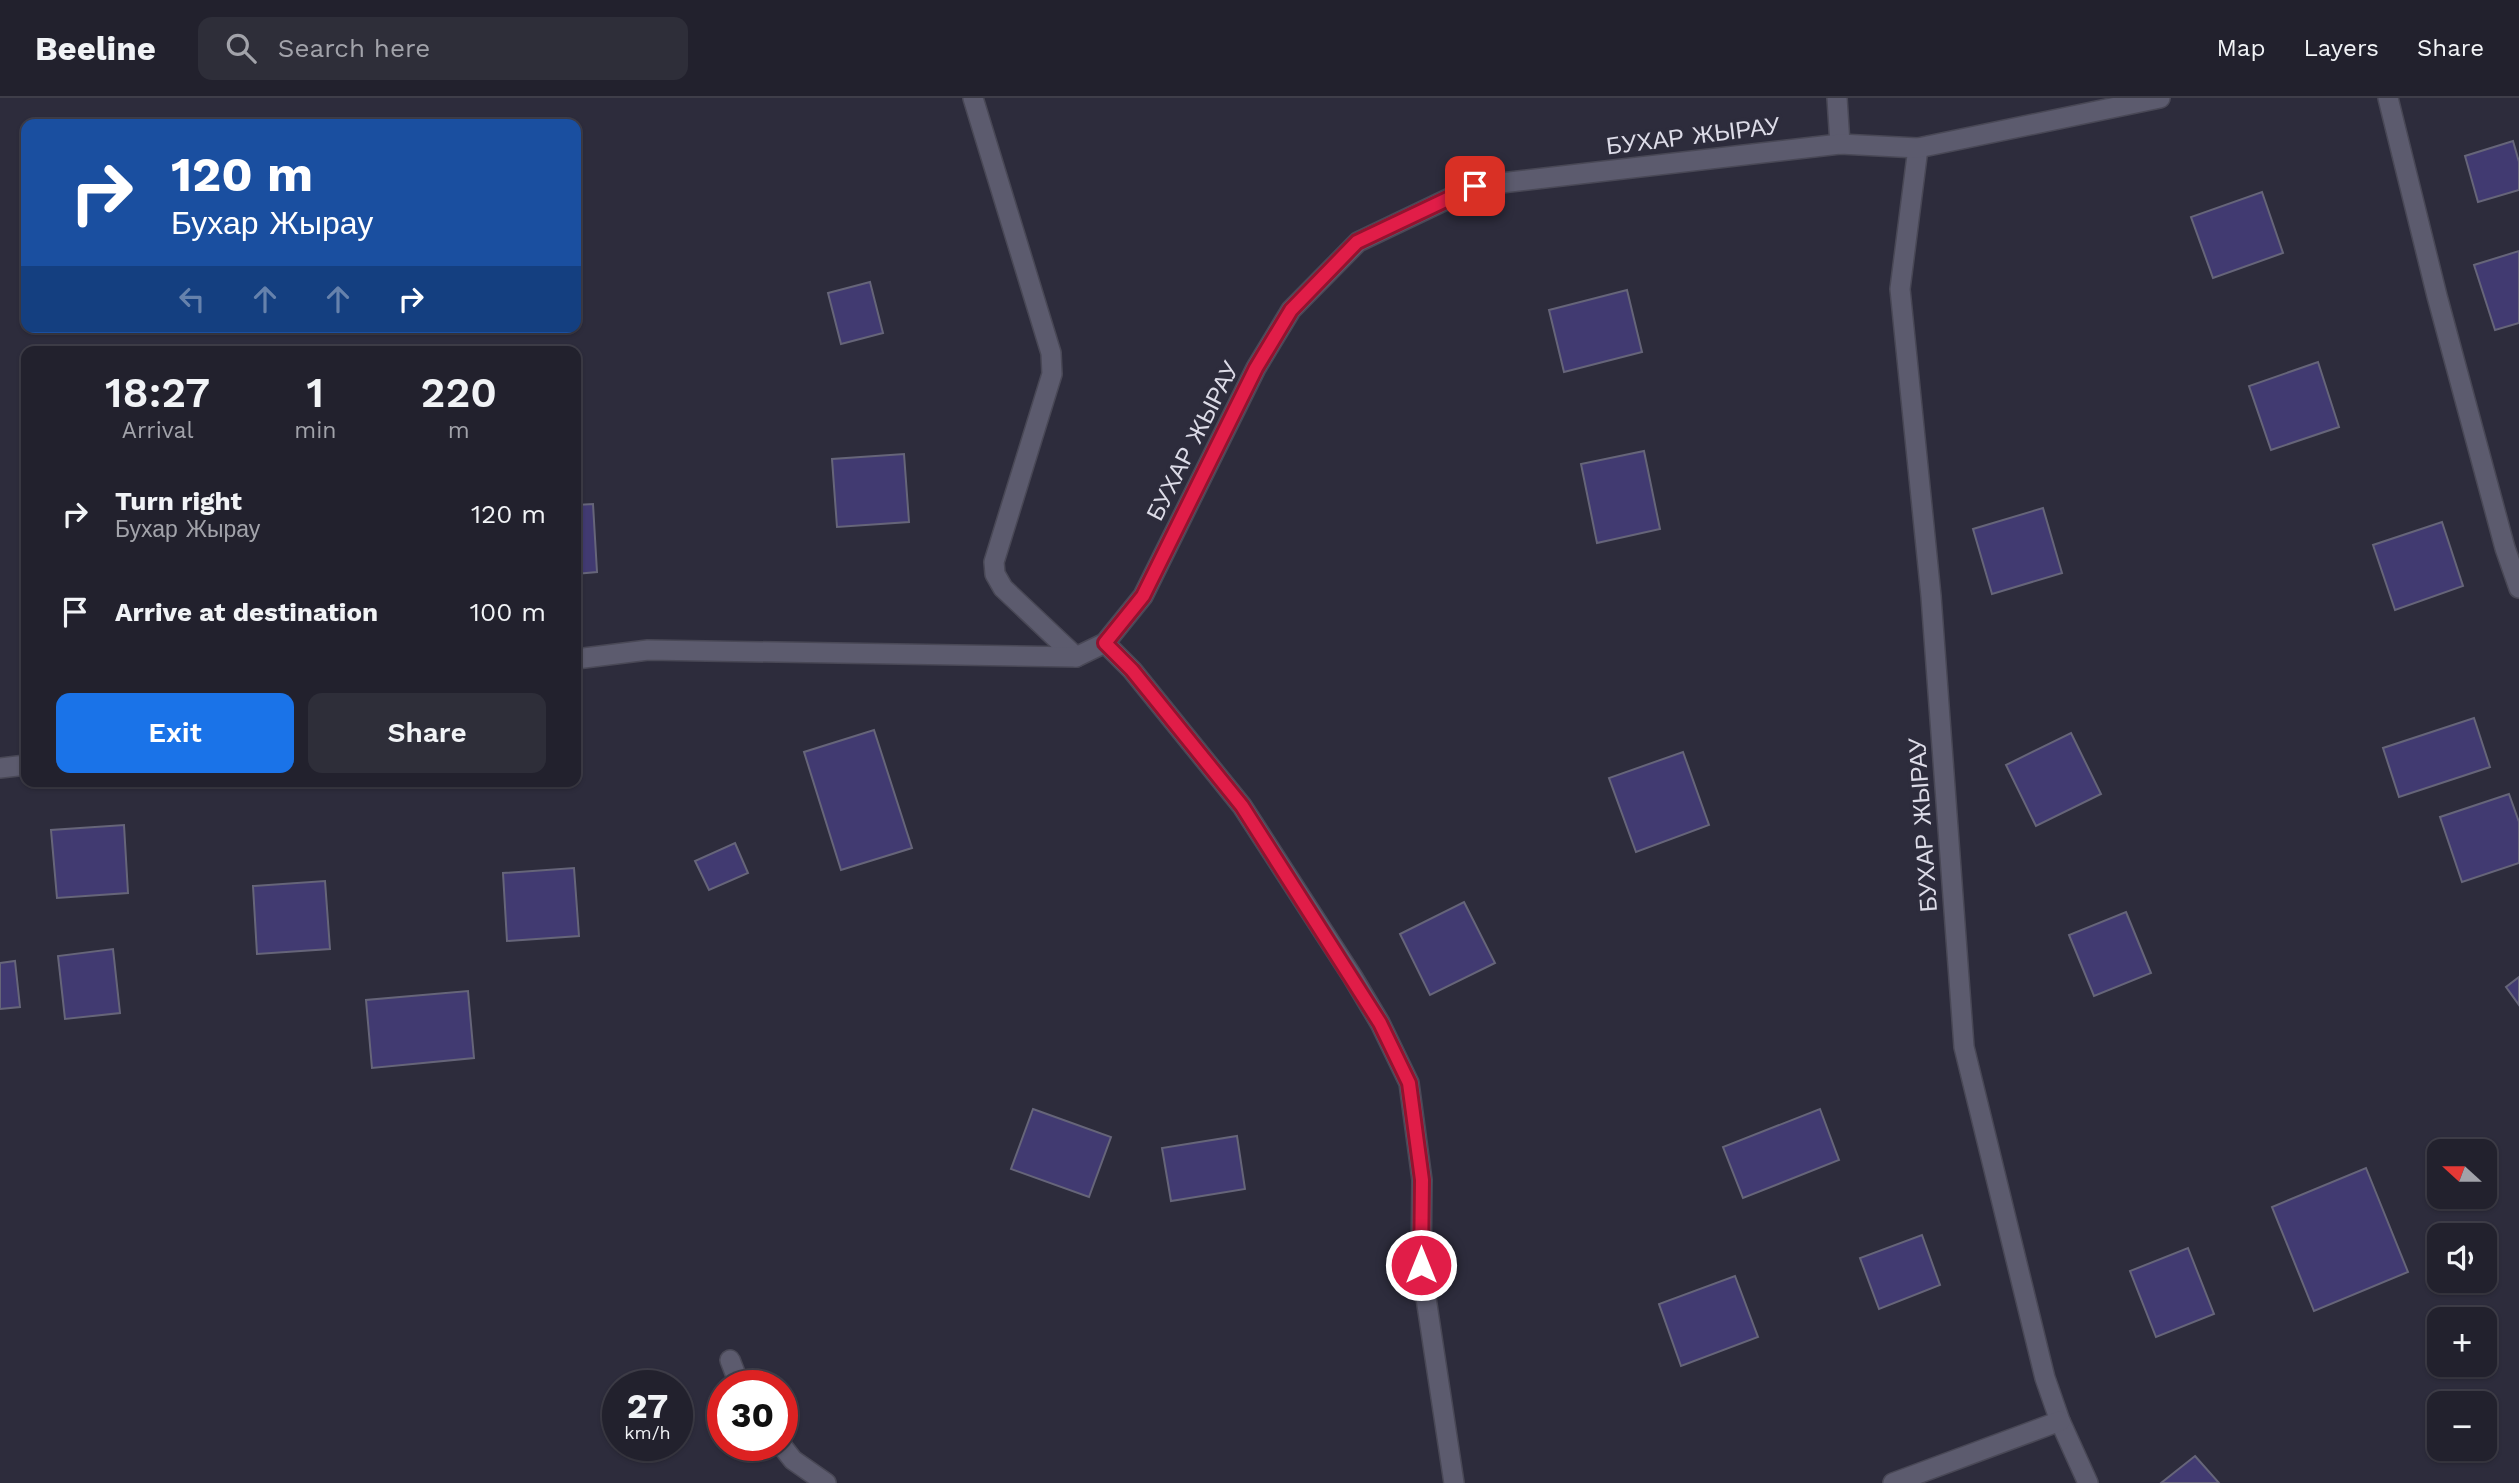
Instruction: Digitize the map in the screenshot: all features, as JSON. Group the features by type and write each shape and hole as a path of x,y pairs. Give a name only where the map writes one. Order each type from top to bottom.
{"street":[{"path":"973,98 1051,353 1052,374 994,562 995,574 1003,589 1076,657"},
{"path":"1837,98 1840,144"},
{"name":"БУХАР ЖЫРАУ","path":"581,658 648,650 1076,657 1105,643 1143,596 1256,368 1291,310 1357,242 1475,186 1840,144 1918,148 2160,98"},
{"path":"2388,98 2444,323 2505,548 2519,588"},
{"name":"БУХАР ЖЫРАУ","path":"1918,148 1900,289 1931,596 1964,1047 2045,1378 2060,1421 2088,1483"},
{"path":"1105,643 1132,670 1242,806 1352,976 1380,1023 1409,1083 1422,1180 1421,1265 1454,1483"},
{"path":"0,768 21,766"},
{"path":"730,1360 734,1370"},
{"path":"1893,1483 2060,1421"},
{"path":"794,1461 826,1483"}],"building":[{"path":"2513,141 2519,162 2519,190 2478,202 2465,156"},
{"path":"2262,192 2283,253 2213,278 2191,217"},
{"path":"2519,251 2519,323 2495,330 2474,265"},
{"path":"870,282 883,333 841,344 828,293"},
{"path":"1627,290 1642,352 1564,372 1549,310"},
{"path":"2318,362 2339,427 2271,450 2249,386"},
{"path":"1644,451 1660,529 1597,543 1581,464"},
{"path":"904,454 909,522 837,527 832,459"},
{"path":"593,504 597,572 581,574 581,505"},
{"path":"2043,508 2062,573 1992,594 1973,529"},
{"path":"2442,522 2463,586 2395,610 2373,545"},
{"path":"2474,718 2490,767 2399,797 2383,748"},
{"path":"874,730 912,848 841,870 804,752"},
{"path":"2071,733 2101,794 2036,826 2006,765"},
{"path":"1683,752 1709,825 1636,852 1609,778"},
{"path":"2509,794 2519,822 2519,863 2462,882 2440,817"},
{"path":"124,825 128,893 57,898 51,830"},
{"path":"735,843 748,873 709,890 695,861"},
{"path":"574,868 579,936 507,941 503,873"},
{"path":"325,881 330,949 257,954 253,886"},
{"path":"1464,902 1495,963 1430,995 1400,934"},
{"path":"2126,912 2151,973 2094,996 2069,935"},
{"path":"113,949 120,1013 65,1019 58,956"},
{"path":"15,961 20,1007 0,1009 0,963"},
{"path":"2519,977 2519,1005 2506,987"},
{"path":"468,991 474,1058 372,1068 366,1000"},
{"path":"1033,1109 1111,1137 1089,1197 1011,1169"},
{"path":"1820,1109 1839,1160 1743,1198 1723,1147"},
{"path":"1237,1136 1245,1189 1171,1201 1162,1148"},
{"path":"2366,1168 2408,1272 2314,1311 2272,1207"},
{"path":"1922,1235 1940,1285 1879,1309 1860,1258"},
{"path":"2188,1248 2214,1314 2156,1337 2130,1271"},
{"path":"1735,1276 1758,1337 1681,1366 1659,1304"},
{"path":"2195,1456 2219,1483 2161,1483"}],"route":[{"path":"1421,1265 1422,1180 1409,1083 1380,1023 1242,806 1132,670 1105,643 1143,596 1256,368 1291,310 1357,242 1475,186"}]}
